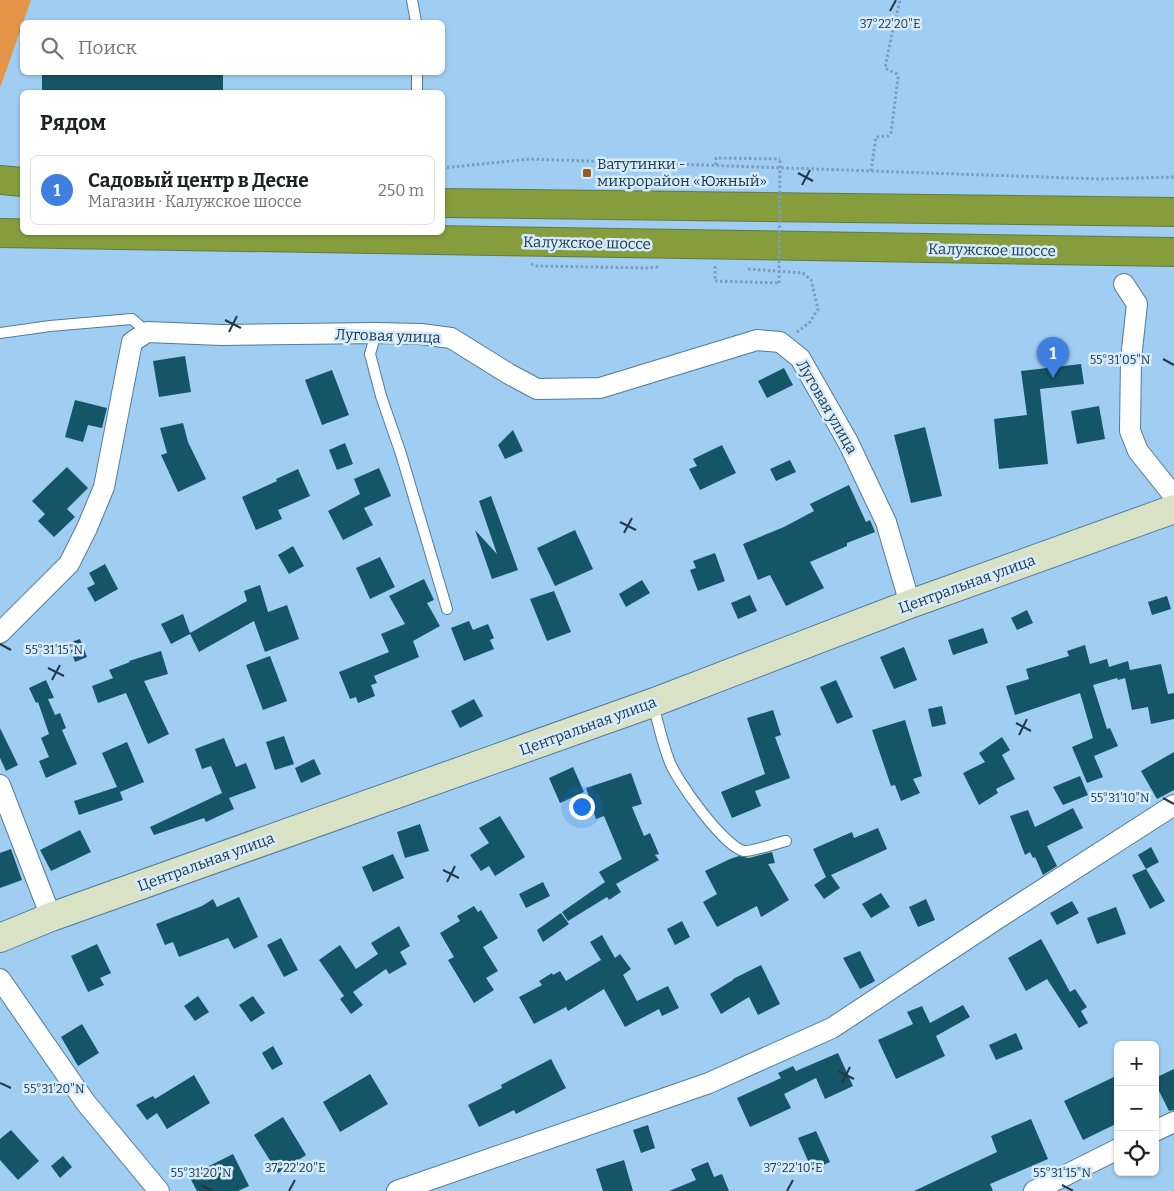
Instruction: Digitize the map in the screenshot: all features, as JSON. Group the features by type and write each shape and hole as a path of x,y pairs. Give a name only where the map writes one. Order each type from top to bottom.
{"highway":[{"path":"0,180 20,182"},
{"path":"445,203 1174,212"},
{"name":"Калужское шоссе","path":"0,233 20,233"},
{"name":"Калужское шоссе","path":"124,235 1174,252"}],"street":[{"path":"1124,284 1137,304 1130,359 1130,431 1138,451 1174,496"},
{"path":"0,634 69,564 87,528 104,487 132,342 146,332"},
{"name":"Луговая улица","path":"146,332 221,336 376,333 421,334 451,338 537,389 600,388 756,340 780,342 800,358 848,442 886,522 910,604"},
{"name":"Центральная улица","path":"0,938 51,917 652,703 910,604 1174,510"},
{"path":"0,784 51,917"},
{"path":"397,1191 709,1083 832,1028 1000,916 1174,805"},
{"path":"0,979 86,1103 159,1191"},
{"path":"1159,1129 1174,1122"},
{"path":"1034,1191 1114,1152"}],"lane":[{"path":"412,0 416,20"},
{"path":"417,75 417,90"},
{"path":"0,333 50,326 132,319 146,332"},
{"path":"376,333 370,354 381,396 401,454 447,610"},
{"path":"652,703 669,762 693,802 736,848 745,851 786,841"}],"path":[{"path":"871,171 876,137 888,136 890,133 898,78 897,74 885,68 892,29 900,0"},
{"path":"715,266 715,280 779,283 780,159 716,158 716,165"},
{"path":"445,168 530,159 1100,179 1174,177"}],"shaded area":[{"path":"0,0 31,0 24,20 20,20 20,31 0,88"}],"building":[{"path":"42,75 223,75 223,90 42,90"},
{"path":"185,356 191,392 159,397 153,361"},
{"path":"1081,364 1084,384 1040,389 1048,464 999,469 994,419 1027,415 1021,371"},
{"path":"784,368 793,385 767,398 758,381"},
{"path":"332,370 349,415 322,425 305,380"},
{"path":"75,400 107,408 102,428 88,425 83,442 65,437"},
{"path":"1099,406 1105,439 1077,444 1071,411"},
{"path":"183,423 188,442 206,479 178,492 161,455 167,453 160,428"},
{"path":"925,427 942,496 911,503 894,435"},
{"path":"513,430 523,451 505,459 498,445"},
{"path":"345,443 353,464 337,470 329,450"},
{"path":"722,445 736,473 700,490 689,469 697,466 693,459"},
{"path":"790,460 796,472 776,481 770,469"},
{"path":"67,467 88,488 67,509 75,517 54,537 38,521 45,514 32,501"},
{"path":"379,468 391,496 364,508 373,525 343,540 328,511 360,494 354,479"},
{"path":"298,469 310,496 278,510 282,519 256,530 242,497"},
{"path":"849,485 866,522 870,520 875,532 847,543 847,546 810,562 824,588 786,606 770,575 758,580 743,544 784,527 814,511 810,504"},
{"path":"491,496 518,570 492,579 475,530 497,554 479,501"},
{"path":"575,530 593,569 555,586 537,548"},
{"path":"293,546 304,566 289,574 278,555"},
{"path":"715,553 725,581 698,591 690,570 696,568 693,561"},
{"path":"380,557 395,587 370,599 356,568"},
{"path":"105,564 118,589 95,602 87,588 95,584 89,573"},
{"path":"424,579 434,600 427,603 440,626 413,641 419,657 374,676 377,683 371,685 375,696 358,703 356,697 350,699 339,672 389,652 381,634 405,624 389,596"},
{"path":"642,580 650,593 626,607 619,594"},
{"path":"260,585 268,612 287,605 299,639 265,652 254,621 199,652 190,634 171,644 161,624 183,614 190,633 247,601 244,591"},
{"path":"554,591 571,632 547,641 530,599"},
{"path":"750,595 757,611 738,619 731,603"},
{"path":"1167,596 1171,609 1152,615 1148,602"},
{"path":"1027,610 1033,623 1017,630 1011,618"},
{"path":"469,621 473,630 488,624 494,638 490,640 494,649 464,661 451,628"},
{"path":"983,628 988,643 953,655 948,640"},
{"path":"80,639 87,657 75,662 68,643"},
{"path":"1085,645 1090,664 1107,659 1109,667 1128,661 1130,670 1161,664 1168,694 1174,693 1174,719 1151,724 1148,707 1132,710 1125,678 1118,680 1117,678 1093,685 1107,729 1110,728 1118,746 1094,756 1103,777 1087,783 1072,747 1093,738 1080,693 1015,715 1006,686 1029,679 1026,669 1069,656 1067,651"},
{"path":"904,647 917,680 894,689 880,657"},
{"path":"161,651 168,674 144,681 169,734 148,744 126,693 98,703 92,686 113,678 109,670 129,661"},
{"path":"270,656 287,701 263,710 246,665"},
{"path":"46,680 54,698 48,699 55,715 60,713 66,728 62,730 77,764 46,778 39,761 49,757 41,738 49,734 38,702 36,703 29,688"},
{"path":"836,680 853,717 837,724 820,687"},
{"path":"474,699 483,716 460,728 451,711"},
{"path":"942,706 946,724 932,727 928,709"},
{"path":"773,710 781,735 775,737 790,778 755,791 761,806 732,818 721,792 765,774 747,718"},
{"path":"905,720 922,776 913,779 920,793 901,801 895,785 891,786 872,730"},
{"path":"0,728 18,765 6,771 0,758"},
{"path":"284,736 294,764 275,770 266,742"},
{"path":"1002,737 1010,750 1002,755 1015,779 996,789 998,793 979,805 963,773 985,762 979,753"},
{"path":"224,738 236,767 246,763 256,788 229,798 234,809 206,822 204,818 154,835 150,827 222,793 211,766 202,769 195,749"},
{"path":"127,742 144,782 120,792 123,800 79,815 74,801 117,787 102,753"},
{"path":"1174,752 1174,790 1157,799 1141,771"},
{"path":"314,759 321,774 301,783 295,768"},
{"path":"573,767 584,792 560,803 549,778"},
{"path":"631,773 642,804 632,807 644,836 650,833 659,854 655,855 659,860 616,884 621,892 609,900 607,897 568,921 562,912 605,882 599,872 622,859 604,816 596,819 586,788"},
{"path":"1080,776 1088,795 1063,805 1053,787"},
{"path":"1073,808 1083,828 1047,846 1057,866 1043,875 1035,857 1033,858 1030,852 1025,855 1010,816 1028,810 1035,827"},
{"path":"500,816 525,857 495,876 489,866 481,871 470,855 489,843 479,828"},
{"path":"420,824 429,851 405,858 397,832"},
{"path":"878,828 887,849 831,875 840,888 824,899 814,885 826,877 813,849 852,832 854,838"},
{"path":"80,830 91,852 51,871 40,850"},
{"path":"1151,847 1159,862 1146,869 1138,855"},
{"path":"11,849 22,880 0,888 0,853"},
{"path":"772,852 775,863 768,864 789,900 761,917 757,906 717,927 703,902 717,894 705,871 739,856 749,858"},
{"path":"393,854 404,878 373,892 362,867"},
{"path":"1146,869 1165,901 1150,909 1132,875"},
{"path":"543,882 550,896 526,908 519,894"},
{"path":"881,893 890,907 871,918 862,904"},
{"path":"239,897 258,937 234,949 228,938 179,957 173,942 165,945 156,924 202,906 213,899 217,907"},
{"path":"926,899 935,920 918,927 909,907"},
{"path":"1072,901 1079,913 1057,925 1050,913"},
{"path":"474,906 478,912 481,910 498,938 483,947 498,971 486,978 494,990 474,1003 448,960 454,957 440,933 460,921 457,916"},
{"path":"1116,907 1126,934 1097,944 1087,918"},
{"path":"561,913 569,924 543,942 537,930"},
{"path":"682,921 690,937 675,945 667,929"},
{"path":"399,926 410,946 400,952 407,964 389,974 386,969 353,992 363,1005 351,1014 340,999 344,996 319,960 340,945 356,969 378,954 371,943"},
{"path":"602,935 615,958 620,954 631,969 623,975 637,1001 668,986 679,1008 662,1016 659,1009 625,1027 604,989 568,1011 566,1007 534,1024 519,997 542,985 539,981 552,973 553,975 560,971 566,981 601,960 590,942"},
{"path":"281,938 298,970 284,977 267,945"},
{"path":"1041,939 1070,992 1075,989 1087,1007 1081,1011 1088,1023 1079,1028 1047,979 1026,991 1008,958"},
{"path":"97,944 111,973 100,978 104,985 88,992 71,956"},
{"path":"860,951 875,981 860,989 843,958"},
{"path":"761,965 780,1004 758,1015 749,997 721,1014 710,994 733,979"},
{"path":"198,996 209,1012 195,1021 184,1006"},
{"path":"253,996 265,1013 251,1022 239,1005"},
{"path":"963,1005 970,1017 936,1036 945,1056 896,1079 878,1040 913,1024 907,1012 922,1006 930,1023"},
{"path":"82,1024 99,1053 78,1066 61,1037"},
{"path":"1016,1033 1023,1049 996,1060 989,1045"},
{"path":"273,1046 283,1064 272,1070 262,1053"},
{"path":"838,1053 853,1086 825,1099 816,1078 784,1094 791,1108 750,1127 737,1098 781,1078 778,1073 793,1066 796,1071"},
{"path":"551,1059 566,1088 516,1114 514,1110 479,1127 468,1105 502,1088 501,1085"},
{"path":"1174,1069 1174,1110 1169,1111 1159,1091 1159,1076"},
{"path":"370,1074 388,1104 340,1132 323,1102"},
{"path":"194,1075 210,1103 167,1129 157,1113 147,1120 136,1105 153,1096 155,1099"},
{"path":"1114,1077 1114,1125 1083,1140 1064,1101"},
{"path":"283,1117 306,1155 278,1173 254,1135"},
{"path":"1031,1119 1048,1159 990,1184 993,1191 914,1191 997,1152 991,1136"},
{"path":"648,1125 655,1148 641,1153 633,1130"},
{"path":"11,1130 39,1161 18,1180 0,1160 0,1139"},
{"path":"816,1131 830,1162 812,1170 798,1138"},
{"path":"233,1154 249,1186 238,1191 197,1191 189,1176"},
{"path":"63,1156 72,1167 60,1178 51,1166"},
{"path":"624,1160 633,1191 603,1191 596,1169"},
{"path":"708,1162 714,1177 722,1174 729,1191 669,1191 696,1180 691,1169"}],"place":[{"name":"Ватутинки - микрорайон «Южный»","path":"587,173"},
{"name":"Садовый центр в Десне","path":"1053,378"}]}
